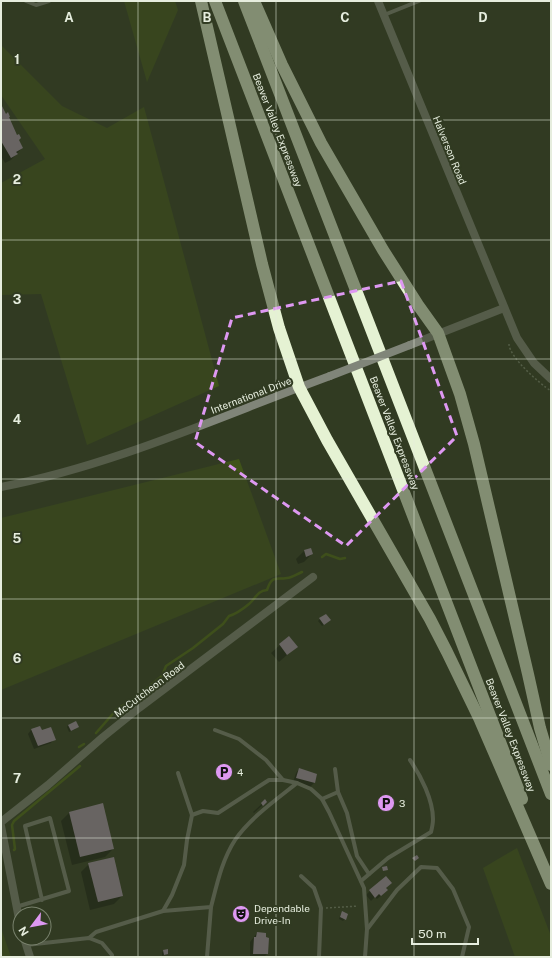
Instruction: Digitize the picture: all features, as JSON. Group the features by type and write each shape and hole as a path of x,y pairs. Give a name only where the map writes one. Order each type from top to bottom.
{"highway":[{"path":"201,1 262,264 299,387 327,440 430,619 447,652 478,715 551,884"},
{"name":"Beaver Valley Expressway","path":"215,1 551,873"},
{"name":"Beaver Valley Expressway","path":"244,1 551,794"},
{"path":"254,1 282,65 321,143 387,256 438,333 460,394 474,444 531,690 551,765"}],"street":[{"name":"Halverson Road","path":"378,1 517,338 534,363 551,379"},
{"name":"International Drive","path":"1,487 47,478 97,463 142,447 504,308"},
{"name":"McCutcheon Road","path":"1,822 48,785 139,708 313,577"},
{"path":"1,826 16,906"},
{"path":"26,946 30,957"}],"lane":[{"path":"26,1 36,5 49,1"},
{"path":"384,15 419,1"},
{"path":"215,730 239,739 266,760 284,780"},
{"path":"361,881 388,858 431,832 433,819 429,801 417,770 410,760"},
{"path":"335,769 338,792 347,813 356,856 368,874"},
{"path":"163,911 172,895 184,865 192,815 178,773"},
{"path":"192,815 202,811 218,813 269,780 284,780 297,783 311,789 322,799 329,812 364,888 367,928 365,957"},
{"path":"207,957 211,907 218,878 225,860 236,839 258,815 297,783"},
{"path":"322,799 338,792"},
{"path":"20,906 42,900 69,891 50,818 25,826 42,900"},
{"path":"367,928 397,890 422,867 437,868 453,889 469,927 462,957"},
{"path":"302,876 314,888 321,908 319,957"},
{"path":"89,938 96,932 163,911 211,907"},
{"path":"52,940 89,938 102,943 112,954 112,957"}],"path":[{"path":"509,344 511,350 527,372 551,391"},
{"path":"321,908 366,906"}],"highlighted area":[{"path":"401,281 457,436 346,546 195,442 232,318"}],"green space":[{"path":"124,1 175,1 178,10 147,82"},
{"path":"1,45 62,106 107,128 144,107 219,386 87,445 41,294 1,295 1,183 45,159 1,95"},
{"path":"239,459 281,574 1,690 1,518"},
{"path":"517,848 551,936 551,957 515,957 483,868"},
{"path":"1,928 11,957 1,957"}],"building":[{"path":"1,104 6,114 8,112 17,135 19,134 21,138 19,140 23,148 16,152 18,154 11,158 1,141"},
{"path":"311,548 313,554 306,557 304,550"},
{"path":"326,614 331,620 324,625 319,618"},
{"path":"289,636 298,647 287,655 279,644"},
{"path":"76,721 79,727 71,731 68,725"},
{"path":"40,726 42,730 51,727 56,740 38,746 31,729"},
{"path":"299,768 317,774 315,783 296,778"},
{"path":"265,799 267,802 263,806 261,803"},
{"path":"103,803 114,849 80,857 69,812"},
{"path":"417,855 419,858 415,861 412,858"},
{"path":"114,857 123,896 98,902 88,863"},
{"path":"387,866 388,870 383,871 382,867"},
{"path":"386,876 392,883 386,888 388,890 381,896 379,894 375,898 369,890"},
{"path":"342,911 348,914 346,920 340,917"},
{"path":"257,932 266,933 266,937 269,938 268,954 253,954 254,937 256,937"},
{"path":"168,949 168,954 164,955 163,950"}],"waterway":[{"path":"322,557 326,554 340,559 345,558"},
{"path":"96,733 118,708 130,702 162,676 166,666 193,648 223,624 229,616 249,604 259,593 267,590 272,580 291,577 302,572"},
{"path":"79,747 84,744"},
{"path":"14,850 12,825 14,821 80,766"}],"place":[{"name":"4","path":"224,772"},
{"name":"3","path":"386,803"},
{"name":"Dependable Drive-In","path":"241,914"}]}
